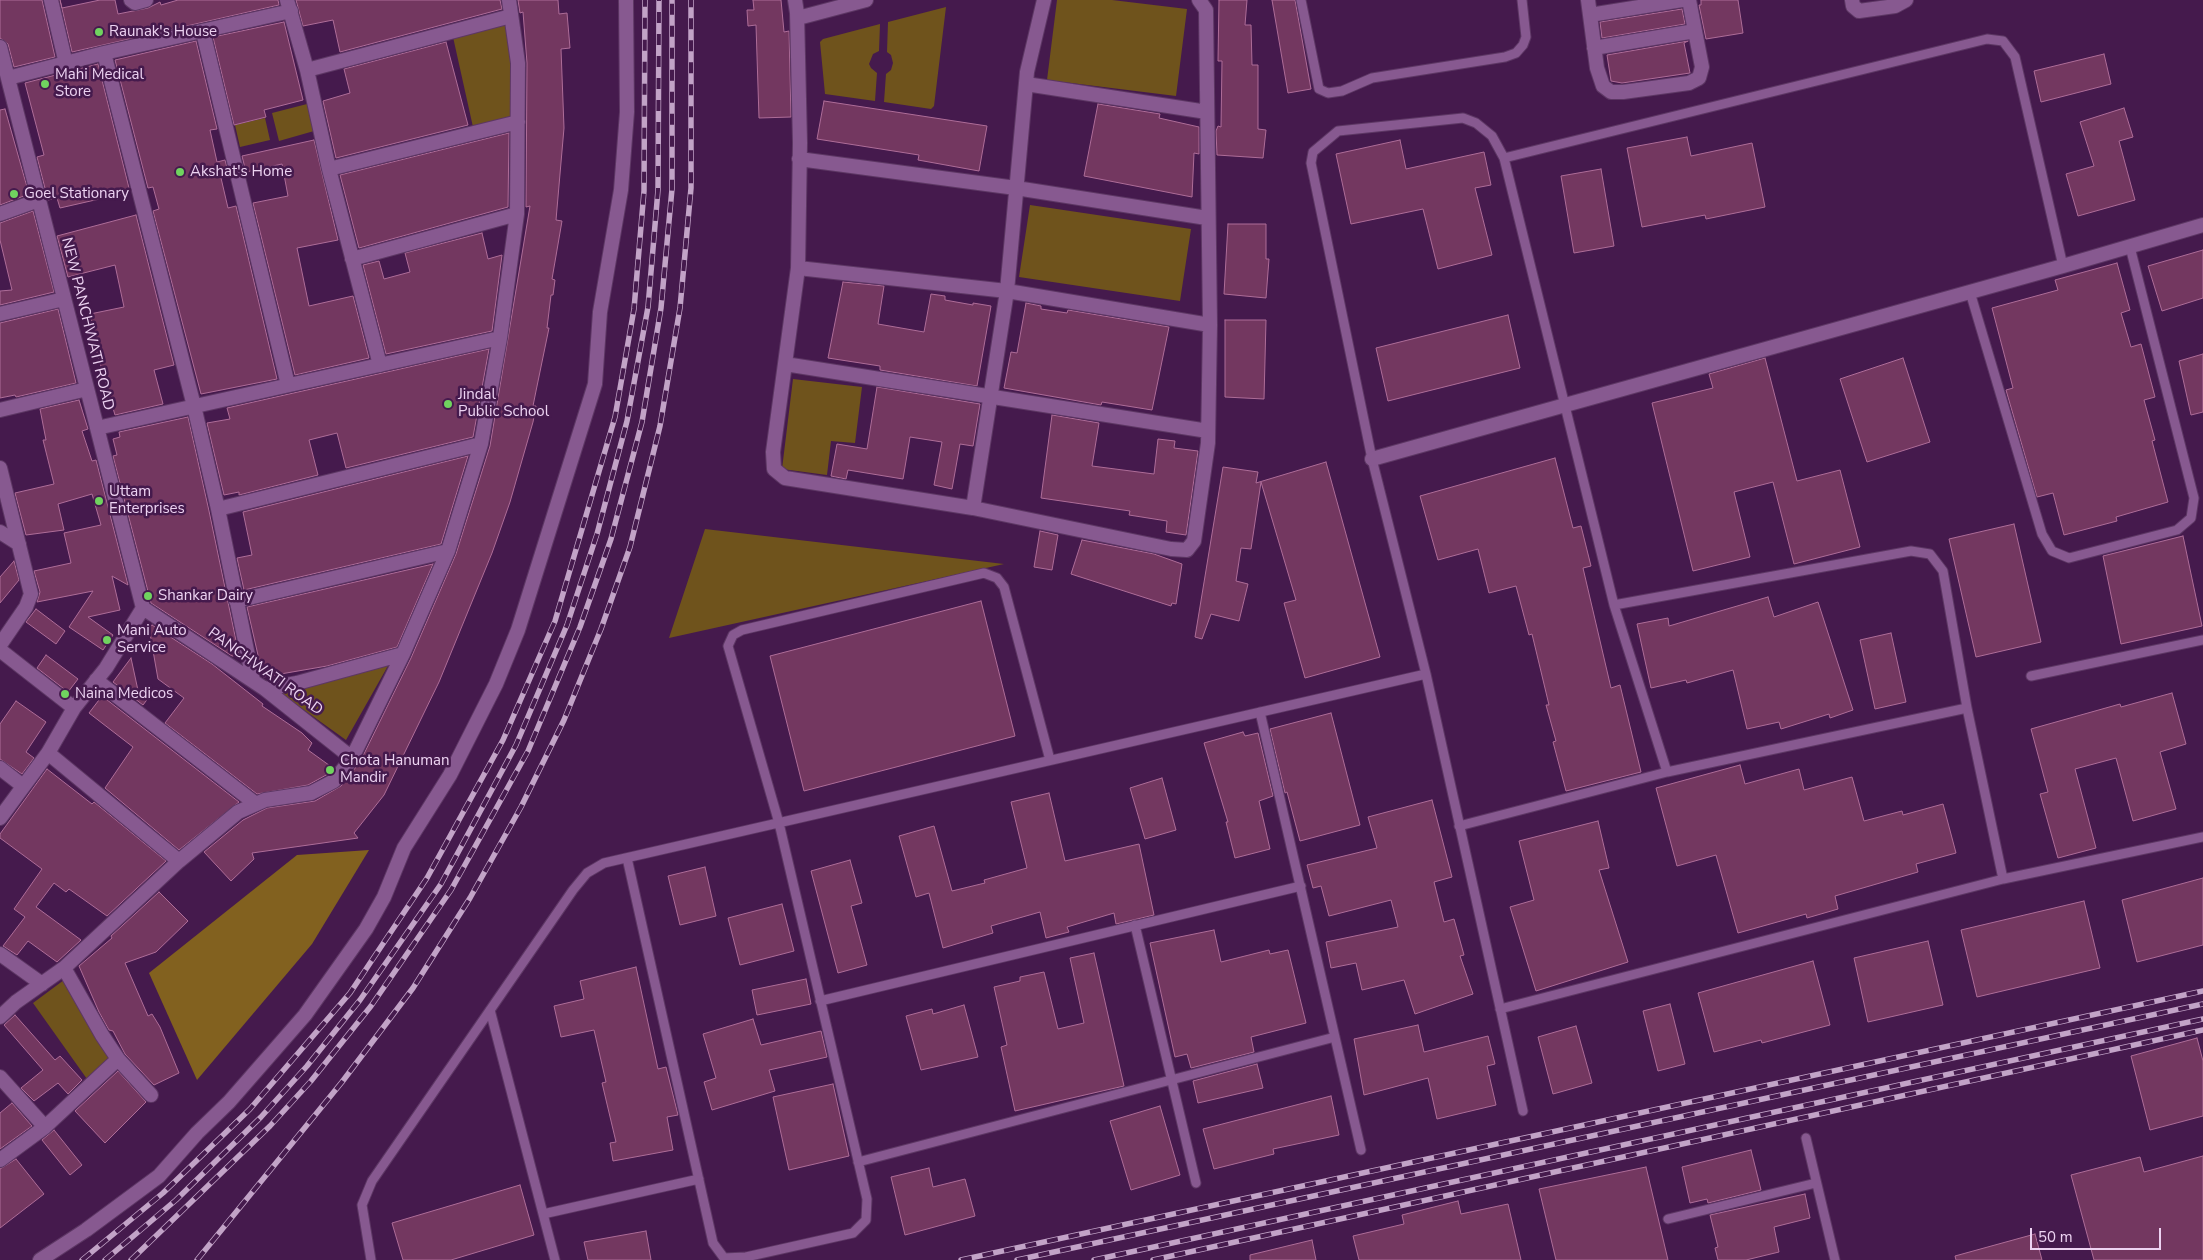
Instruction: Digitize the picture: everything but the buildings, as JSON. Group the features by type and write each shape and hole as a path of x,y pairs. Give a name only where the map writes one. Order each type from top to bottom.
{"street":[{"path":"51,0 66,64"},
{"path":"131,0 135,2 146,0"},
{"path":"0,1018 16,1002 64,968 179,861 238,812 265,800 311,793 334,781 352,758 403,654 448,551 481,444 500,338 517,214 518,62 509,0"},
{"path":"40,1260 94,1225 159,1176 229,1102 305,1015 366,929 384,898 404,848 450,775 496,684 518,630 595,384 600,312 621,190 627,112 626,0"},
{"path":"795,0 798,18 798,268 773,452 774,469 785,478 973,508 1171,549 1187,550 1194,541 1208,431 1210,326 1207,218 1206,10 1199,0"},
{"path":"798,18 866,0"},
{"path":"973,508 1007,292 1026,84 1044,0"},
{"path":"1588,0 1597,68 1603,86 1611,92 1689,83 1698,78 1702,67 1689,0"},
{"path":"1590,15 1682,0"},
{"path":"1852,0 1853,6 1859,12 1895,6 1906,0"},
{"path":"8,78 104,53 203,32 289,5 307,70 329,169 380,365"},
{"path":"307,70 511,16"},
{"path":"1594,48 1695,30"},
{"path":"203,32 288,385"},
{"name":"NEW PANCHWATI ROAD","path":"0,47 143,608"},
{"path":"104,53 194,406 218,508 253,680"},
{"path":"1026,84 1206,112"},
{"path":"329,169 518,122"},
{"path":"799,159 1016,188 1207,218"},
{"path":"0,214 39,200"},
{"path":"352,259 517,214"},
{"path":"1372,459 2064,266 2203,225"},
{"path":"798,268 1007,292 1210,326"},
{"path":"0,314 64,299"},
{"path":"97,428 500,338"},
{"path":"785,364 1208,431"},
{"path":"0,410 87,389"},
{"path":"218,508 481,444"},
{"path":"0,468 31,594 26,608 0,645"},
{"path":"0,532 19,544"},
{"path":"236,601 448,551"},
{"path":"0,818 48,753 74,708 96,680 143,608"},
{"name":"PANCHWATI ROAD","path":"143,608 265,688 352,758"},
{"path":"0,650 74,708"},
{"path":"265,688 297,683 403,654"},
{"path":"96,680 256,804"},
{"path":"48,753 179,861"},
{"path":"0,768 23,786"},
{"path":"0,954 42,984"},
{"path":"64,968 102,1035 118,1059 151,1096"},
{"path":"0,1160 45,1127 118,1059"},
{"path":"0,1077 45,1127"}],"lane":[{"path":"1301,0 1319,88 1328,93 1342,91 1372,78 1505,57 1516,53 1523,45 1526,36 1522,0"},
{"path":"1504,158 1987,39 2003,41 2015,57 2064,266"},
{"path":"1523,1111 1426,674 1372,459 1310,163 1313,152 1338,131 1463,118 1476,124 1492,136 1504,158 1563,406 1614,605 1667,772"},
{"path":"1970,292 2042,534 2052,551 2069,558 2177,530 2190,518 2194,498 2130,247"},
{"path":"1614,605 1911,551 1930,554 1943,571 1967,708 2002,879"},
{"path":"627,858 713,1243 724,1258 746,1257 853,1232 866,1220 866,1199 779,823 728,646 733,635 742,630 984,573 997,578 1004,587 1050,760"},
{"path":"2031,676 2203,640"},
{"path":"371,1260 362,1205 372,1180 567,898 588,873 604,864 1426,674"},
{"path":"1460,826 1667,772 1967,708"},
{"path":"1260,712 1361,1150"},
{"path":"1500,1009 2002,879 2203,837"},
{"path":"820,1001 1301,886"},
{"path":"1135,925 1170,1080 1196,1183"},
{"path":"490,1010 555,1260"},
{"path":"858,1162 1335,1037"},
{"path":"1806,1138 1835,1260"},
{"path":"543,1214 699,1179"},
{"path":"1668,1219 1816,1183"}],"shaded area":[{"path":"1057,0 1112,0 1187,9 1176,96 1047,80"},
{"path":"946,7 934,106 931,109 884,102 886,74 891,70 893,63 891,55 887,52 888,22"},
{"path":"509,24 512,118 473,127 453,37"},
{"path":"880,24 879,51 873,54 869,64 877,73 875,101 825,94 820,42 823,39"},
{"path":"307,104 314,131 279,141 272,113"},
{"path":"265,118 270,140 240,147 235,125"},
{"path":"1030,205 1191,229 1180,301 1019,277"},
{"path":"793,379 862,387 855,443 831,441 827,475 782,469"},
{"path":"705,529 1004,564 669,638"},
{"path":"389,664 346,740 279,692"},
{"path":"369,850 312,944 197,1080 149,973 297,855"},
{"path":"64,980 114,1059 87,1079 33,1003"}],"railway":[{"path":"82,1260 163,1193 250,1109 350,993 427,878 503,740 555,621 615,417 634,309 644,191 645,0"},
{"path":"105,1260 176,1200 261,1117 307,1066 360,1000 441,884 516,745 567,625 597,534 627,421 648,307 658,190 659,0"},
{"path":"131,1260 270,1126 311,1081 371,1006 451,890 528,751 580,627 611,539 642,422 661,308 672,189 672,0"},
{"path":"197,1260 342,1082 413,988 470,898 521,807 564,720 601,629 630,547 660,426 680,308 691,188 691,0"},
{"path":"961,1260 2203,991"},
{"path":"1017,1260 2203,1004"},
{"path":"1094,1260 2203,1019"},
{"path":"1153,1260 2203,1030"}],"place":[{"name":"Raunak's House","path":"99,32"},
{"name":"Mahi Medical Store","path":"45,84"},
{"name":"Akshat's Home","path":"180,172"},
{"name":"Goel Stationary","path":"14,194"},
{"name":"Jindal Public School","path":"448,404"},
{"name":"Uttam Enterprises","path":"99,501"},
{"name":"Shankar Dairy","path":"148,596"},
{"name":"Mani Auto Service","path":"107,640"},
{"name":"Naina Medicos","path":"65,694"},
{"name":"Chota Hanuman Mandir","path":"330,770"}]}
